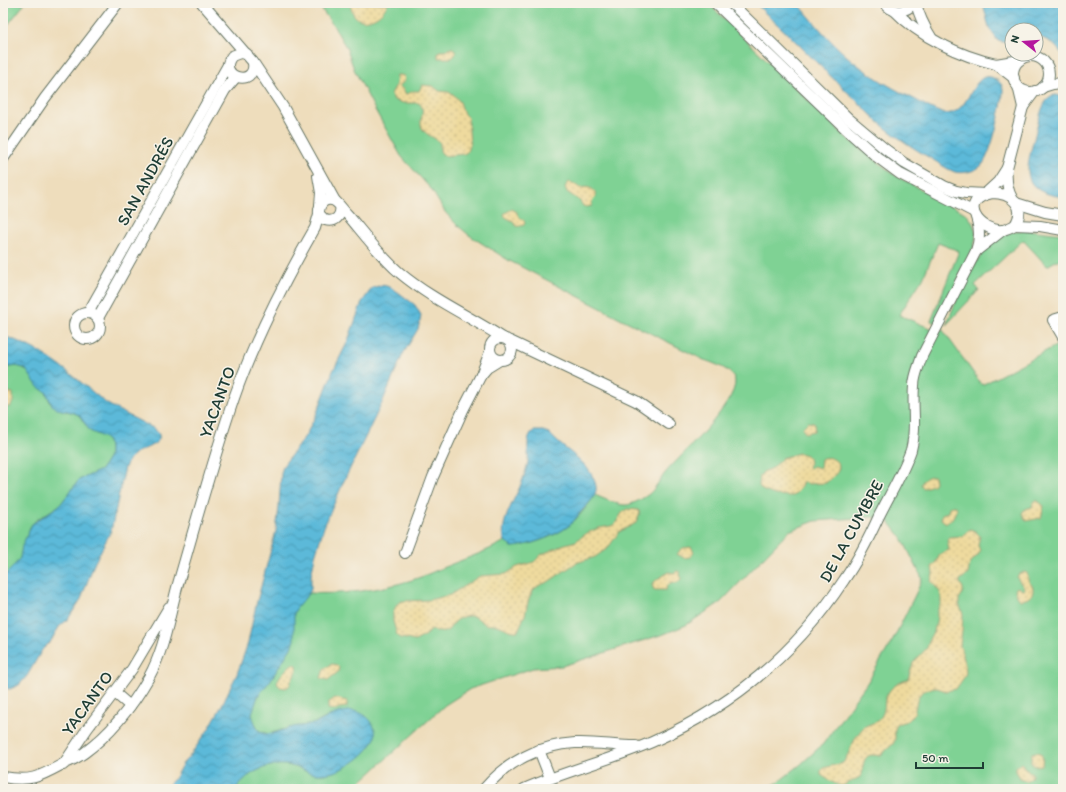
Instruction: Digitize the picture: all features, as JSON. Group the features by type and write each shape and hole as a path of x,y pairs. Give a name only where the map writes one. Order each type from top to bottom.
{"street":[{"path":"3,159 45,98 118,3"},
{"path":"202,3 250,58 284,107 337,204 340,213 332,220 315,228"},
{"path":"716,3 849,132 876,156 900,174 975,214 980,221 991,228 1003,230"},
{"path":"731,3 848,118 885,150 904,163 944,186 956,191 985,194 999,193 1014,201 1045,212 1063,215"},
{"path":"887,6 905,10 915,3 924,26 931,37"},
{"path":"887,6 920,33 931,37 963,54 996,64 1008,62"},
{"path":"233,37 234,47 230,60 230,72 236,77 240,78 248,76 266,82"},
{"path":"230,60 240,53 250,58 253,70 248,76"},
{"name":"SAN ANDRÉS","path":"98,318 230,60"},
{"path":"1019,62 1014,69 1023,106"},
{"path":"1043,62 1048,69 1063,81"},
{"path":"996,64 1026,91 1039,89 1063,81"},
{"path":"1015,225 1019,216 1019,209 1014,201 1007,182 1007,168 1023,106 1048,79 1048,69"},
{"name":"SAN ANDRÉS","path":"88,313 225,90 236,77"},
{"name":"YACANTO","path":"3,777 14,779 32,778 48,773 74,760 101,739 130,706 149,677 161,650 204,492 235,395 272,310 315,228 320,209 321,193 316,168"},
{"path":"976,251 980,231 975,214 974,206 976,200 998,182 1007,168"},
{"path":"359,228 347,221 323,219 320,209 325,200 328,199 337,204 359,228 385,258 410,280 446,305 506,339 636,402 669,424"},
{"path":"976,251 1003,230 1015,225 1040,226 1063,230"},
{"name":"DE LA CUMBRE","path":"524,789 550,778 640,746 700,718 725,702 776,662 808,629 845,579 863,549 905,465 914,436 914,385 918,366 976,251"},
{"path":"88,313 95,315 98,318 101,327 97,335 90,340 81,338 75,332 74,322 80,315 88,313"},
{"path":"1063,317 1052,320 1063,336"},
{"path":"474,320 485,331 489,339 490,350 494,357 504,359"},
{"path":"405,553 432,476 481,375 491,344 496,339 506,339 511,344 512,352 504,359"},
{"path":"481,375 487,368 504,359 523,354 542,356"},
{"name":"YACANTO","path":"63,765 146,645 174,598"},
{"path":"114,693 130,706"},
{"name":"DE LA CUMBRE","path":"484,789 500,772 515,761 539,750 559,744 575,743 640,746"},
{"path":"539,750 550,778"}],"green space":[{"path":"3,3 25,3 3,31"},
{"path":"317,3 708,3 846,137 896,176 967,215 975,228 975,243 965,266 935,323 931,321 959,251 938,243 923,278 899,315 939,332 942,329 982,385 1063,342 1063,789 765,789 777,783 823,744 867,683 893,640 918,589 922,578 902,538 887,519 871,517 815,521 789,531 721,602 686,625 664,634 562,666 533,668 470,689 445,705 353,789 236,789 247,777 268,766 284,765 319,774 326,774 339,770 357,759 367,750 331,715 307,726 289,728 268,734 258,730 253,719 252,712 254,704 291,646 295,610 309,593 361,591 387,587 422,577 486,551 505,541 512,547 526,545 560,532 582,513 595,495 611,502 624,505 638,501 651,492 666,472 695,442 718,415 733,391 735,381 734,377 727,370 620,318 508,260 469,235 457,225 445,212 431,189 401,156 354,69 346,47 333,25"},
{"path":"1028,230 1063,234 1063,257 1047,266 1023,240 975,285 979,290 946,325 962,288 984,252 993,242 1004,235 1016,231"},
{"path":"16,366 22,367 29,373 41,389 46,392 50,402 64,411 79,415 90,431 108,441 109,457 101,470 79,480 60,505 36,520 30,527 20,558 3,577 3,368"}],"sand":[{"path":"350,3 388,3 380,15 368,20 361,20 352,12"},
{"path":"453,48 456,52 452,58 438,58 439,51 445,51"},
{"path":"397,75 404,76 405,81 399,86 407,94 413,91 419,91 422,85 433,86 439,91 453,94 460,102 464,114 468,118 470,143 467,152 464,154 444,156 440,151 440,143 422,128 422,109 419,103 403,103 394,100 391,94 396,85"},
{"path":"569,182 580,188 591,188 595,192 596,197 592,201 592,206 583,206 580,201 567,192 565,187"},
{"path":"512,209 517,212 517,214 525,222 524,225 517,226 504,215"},
{"path":"8,392 13,393 13,402 10,407 7,407 4,404"},
{"path":"808,422 815,424 814,431 805,433 802,428"},
{"path":"799,453 806,455 809,458 810,463 808,466 810,469 813,466 820,468 821,459 826,457 835,460 839,468 836,474 826,483 809,484 803,482 793,496 775,495 762,490 759,486 760,476 763,472 773,468 782,458"},
{"path":"934,476 935,482 933,485 924,488 922,487 921,484 925,479"},
{"path":"1038,501 1044,506 1041,518 1026,521 1022,513 1025,509 1032,507 1033,502"},
{"path":"956,506 957,508 952,519 946,523 941,519 942,514 948,512 949,507"},
{"path":"627,509 638,510 640,512 636,523 619,532 608,548 595,557 576,563 548,582 534,589 529,598 525,615 518,631 496,625 487,625 476,617 469,616 459,618 447,631 441,632 432,630 415,641 401,638 397,635 393,621 393,613 397,604 402,601 429,600 450,595 480,576 506,574 517,567 534,562 542,554 562,545 576,541 587,533 615,524 622,513"},
{"path":"970,529 975,531 980,536 978,545 980,551 970,563 968,574 960,580 963,593 959,599 959,604 963,614 960,645 966,671 965,676 956,689 946,691 934,687 922,692 918,697 914,714 907,721 897,725 893,744 881,755 871,755 866,758 860,777 842,786 832,782 821,775 823,768 843,763 854,741 863,728 877,721 881,717 888,692 897,684 908,679 913,663 927,648 930,637 934,632 937,611 941,603 940,592 931,581 933,574 932,567 936,563 940,554 949,550 948,538 962,536"},
{"path":"691,547 694,553 690,557 684,558 677,554 683,548"},
{"path":"677,571 680,572 681,579 677,583 672,582 667,586 666,590 654,590 652,585 655,581 668,572 674,573"},
{"path":"1024,572 1027,573 1028,580 1033,588 1033,591 1030,597 1020,600 1015,590 1017,587 1023,590 1025,589 1017,578 1018,575"},
{"path":"292,664 297,665 297,668 290,685 286,688 280,687 277,683 278,680 283,672"},
{"path":"332,664 339,667 338,672 328,680 321,678 324,669"},
{"path":"335,698 347,701 347,707 335,710 328,709 328,703"},
{"path":"1036,752 1042,755 1042,765 1035,766 1031,763 1032,753"},
{"path":"1021,763 1025,769 1032,773 1032,776 1027,781 1020,778 1016,771 1016,767"}],"water":[{"path":"755,3 798,3 832,42 851,60 871,75 893,88 942,113 952,113 960,108 976,84 982,79 988,77 1000,82 1003,89 1001,107 993,141 982,165 970,172 955,172 946,168 902,140 875,119"},
{"path":"983,3 1063,3 1063,55 1057,48 1044,39 1044,22 1004,22 1004,42 998,41 989,28"},
{"path":"1057,95 1063,97 1063,197 1038,190 1032,184 1028,168 1029,158 1043,108 1049,98"},
{"path":"382,285 390,287 415,305 421,315 418,329 403,354 382,403 343,483 324,527 315,556 311,576 311,589 294,613 294,640 291,648 270,681 258,696 252,713 258,730 269,734 292,727 316,723 342,712 359,712 368,718 372,723 375,739 362,756 355,761 341,769 326,774 315,774 292,766 276,765 260,769 253,773 236,789 164,789 174,779 183,763 208,730 237,674 248,643 256,605 276,531 283,466 306,435 316,415 333,371 347,343 362,302 372,288"},
{"path":"3,336 32,348 58,364 106,403 153,428 158,433 159,437 158,441 154,444 133,455 125,467 111,531 94,564 81,599 68,619 59,627 51,641 42,650 27,676 19,685 10,689 3,688 3,577 20,558 22,546 32,524 60,505 79,480 101,470 109,457 109,448 108,441 90,431 79,415 57,409 52,405 46,392 38,387 25,368 16,366 3,368"},
{"path":"533,431 543,431 549,433 581,461 587,467 595,482 596,491 592,499 569,526 549,537 532,543 512,547 505,541 503,534 504,526 506,517 525,472 528,461 528,441"}]}
